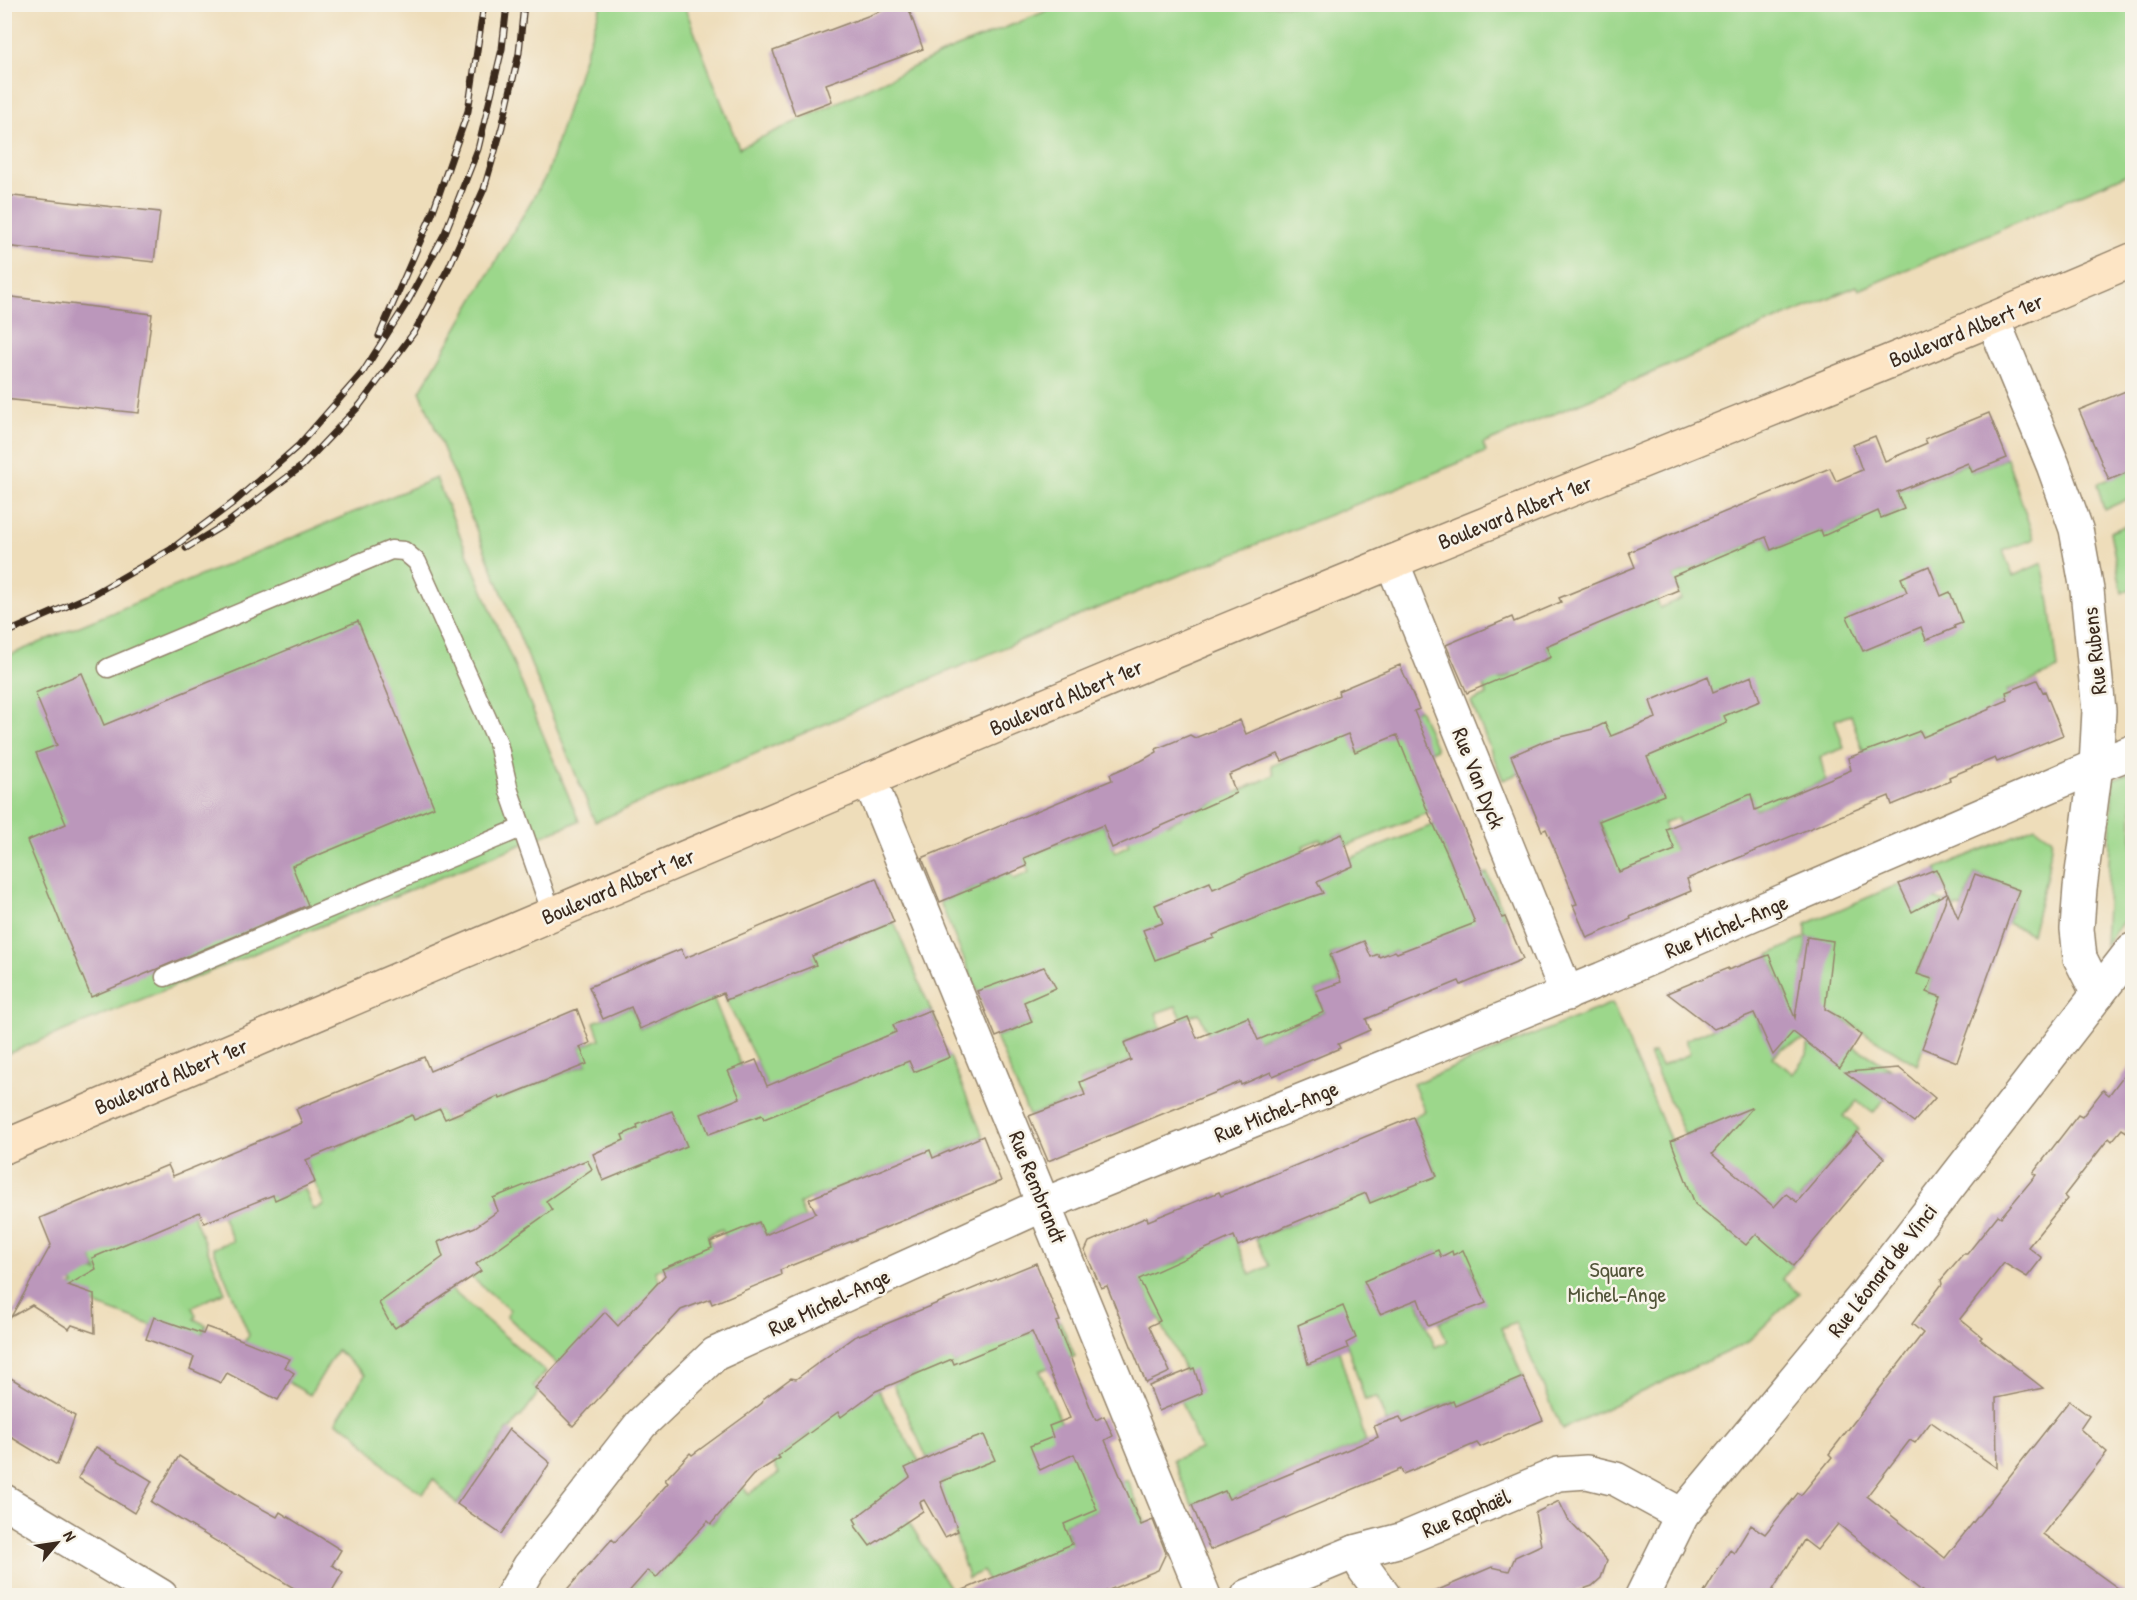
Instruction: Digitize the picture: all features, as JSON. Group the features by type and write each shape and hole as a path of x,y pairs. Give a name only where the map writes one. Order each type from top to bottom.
{"main road":[{"name":"Boulevard Albert 1er","path":"4,1147 869,779 1392,562 1993,320 2133,260"}],"street":[{"name":"Rue Rubens","path":"1993,320 2053,465 2076,529 2087,590 2094,639 2099,711 2096,766 2077,929 2079,958 2098,994"},
{"name":"Rue Van Dyck","path":"1392,562 1567,994"},
{"name":"Rue Michel-Ange","path":"512,1596 529,1567 641,1424 715,1354 1045,1203 1567,994 2133,752"},
{"name":"Rue Rembrandt","path":"869,779 1045,1203 1204,1596"},
{"name":"Rue Léonard de Vinci","path":"1642,1596 1682,1515 1863,1297 2133,950"},
{"name":"Rue Raphaël","path":"1248,1596 1355,1552 1401,1540 1558,1474 1587,1472 1616,1479 1682,1515"},
{"path":"4,1501 161,1596"},
{"path":"1355,1552 1384,1596"}],"lane":[{"path":"108,668 391,550 404,551 417,562 498,743 509,791 552,914"},
{"path":"165,977 521,828"}],"green space":[{"path":"601,5 684,5 739,148 948,51 1061,5 2132,5 2132,172 1859,290 1857,286 1483,444 1486,452 1076,617 595,822 420,391 546,176"},
{"path":"2007,458 2034,539 2003,551 2013,576 2042,563 2050,603 2058,669 2006,691 2008,700 1990,708 1993,717 1928,748 1920,731 1902,738 1870,772 1851,715 1835,720 1844,748 1820,757 1826,780 1755,810 1751,795 1682,831 1677,818 1663,823 1679,861 1609,890 1608,843 1594,809 1544,763 1503,780 1471,702 1487,695 1482,682 1498,676 1500,680 1511,675 1507,662 1534,664 1551,657 1546,646 1651,585 1660,608 1681,599 1673,576 1766,537 1771,550 1820,530 1824,535 1862,519 1877,506 1882,518 1904,509 1897,492 1968,463 1972,472"},
{"path":"2132,470 2132,497 2104,510 2097,484"},
{"path":"436,478 579,821 5,1055 5,657"},
{"path":"2132,523 2132,588 2122,593 2110,532"},
{"path":"1419,709 1436,749 1408,761 1429,812 1346,846 1342,834 1303,846 1314,873 1435,824 1460,884 1487,873 1505,917 1470,931 1397,954 1395,951 1379,957 1377,954 1371,957 1363,942 1330,955 1340,983 1316,991 1324,1012 1258,1040 1208,1034 1199,1013 1182,1019 1176,1006 1156,1013 1161,1028 1125,1042 1131,1060 1080,1081 1085,1094 1029,1116 996,1037 1032,1022 1020,993 984,1007 940,902 1010,873 1014,879 1029,872 1024,858 1103,825 1115,852 1129,845 1122,831 1163,815 1167,824 1182,818 1178,805 1203,808 1274,775 1271,766 1312,749 1347,729 1356,752 1374,744 1368,730"},
{"path":"2132,772 2132,910 2105,945 2113,779"},
{"name":"Square Michel-Ange","path":"2035,827 2052,839 2047,874 2032,934 2007,923 2019,890 1975,874 1962,908 1956,906 1938,958 1924,954 1917,973 1932,979 1927,992 1941,997 1917,1065 1837,1016 1813,1014 1830,1032 1890,1068 1883,1069 1868,1087 1885,1099 1873,1113 1857,1101 1844,1116 1859,1129 1797,1202 1786,1194 1775,1207 1765,1241 1793,1266 1782,1279 1799,1293 1746,1343 1562,1429 1515,1322 1501,1328 1523,1377 1489,1391 1458,1414 1453,1401 1429,1411 1407,1432 1400,1417 1386,1422 1377,1397 1365,1400 1337,1320 1300,1335 1308,1364 1339,1351 1366,1442 1229,1499 1225,1492 1192,1505 1173,1460 1200,1449 1175,1387 1188,1381 1181,1362 1136,1274 1174,1264 1189,1257 1184,1244 1231,1228 1250,1275 1269,1266 1256,1239 1366,1193 1371,1203 1389,1195 1380,1173 1437,1176 1413,1117 1425,1111 1413,1084 1612,1003 1684,1172 1705,1148 1703,1128 1685,1135 1649,1055 1654,1053 1661,1066 1690,1054 1685,1040 1753,1012 1762,1031 1787,998 1769,955 1806,937 1806,924 1899,884 1925,896 1952,904 1936,869","holes":["1807,937 1823,940 1819,970 1802,967","1809,1039 1807,1055 1793,1074 1773,1057 1782,1048","1470,1265 1480,1290 1462,1312 1439,1322 1447,1342 1435,1347 1413,1288"]},
{"path":"894,922 938,1027 901,1043 950,1057 983,1136 933,1158 929,1151 809,1199 799,1204 805,1218 765,1235 759,1222 742,1229 732,1253 722,1229 708,1235 716,1259 692,1256 655,1271 660,1284 618,1326 560,1367 507,1316 510,1310 457,1265 443,1275 453,1291 546,1372 533,1386 539,1392 521,1417 510,1430 508,1429 457,1504 433,1479 423,1494 390,1471 353,1431 336,1422 365,1375 337,1350 310,1395 262,1367 244,1342 249,1335 213,1248 233,1241 221,1213 273,1195 276,1199 305,1189 313,1210 324,1205 303,1153 333,1149 376,1131 406,1101 414,1120 440,1109 446,1121 458,1117 458,1114 499,1096 501,1099 587,1064 580,1047 600,1039 594,1022 631,1007 640,1029 713,997 741,1066 772,1097 726,1000 815,965 810,948 858,937"},
{"path":"186,1198 225,1292 192,1307 196,1316 194,1319 206,1325 199,1343 59,1291 74,1285 71,1280 95,1270 98,1273 84,1239"},
{"path":"1060,1321 1075,1356 1040,1371 1091,1494 1127,1480 1146,1524 1110,1539 1097,1510 1064,1524 1079,1561 1036,1559 1016,1567 1023,1585 993,1595 983,1571 968,1578 940,1482 958,1475 948,1449 927,1458 893,1384 917,1374 910,1356 945,1341 954,1364 1023,1333 1025,1335"},
{"path":"875,1385 919,1461 930,1486 899,1506 954,1595 625,1596 648,1570 657,1577 683,1549 693,1507 712,1524 730,1502 733,1476 749,1494 779,1473 773,1462 778,1456 809,1434 801,1420"}],"building":[{"path":"900,4 907,4 923,49 826,84 832,101 795,115 773,51"},
{"path":"4,195 160,212 154,262 4,246"},
{"path":"4,296 152,314 139,413 4,399"},
{"path":"2133,388 2133,470 2109,480 2079,410"},
{"path":"1989,413 2007,458 1972,472 1968,463 1897,492 1904,509 1881,518 1878,511 1823,536 1821,530 1771,550 1766,537 1673,576 1678,590 1546,646 1551,657 1467,693 1446,645 1512,617 1514,622 1561,602 1559,598 1635,567 1629,552 1830,468 1836,481 1862,470 1853,445 1875,436 1885,461 1927,443 1925,439"},
{"path":"1929,566 1941,596 1950,592 1962,623 1926,640 1921,627 1863,651 1847,617 1907,592 1901,578"},
{"path":"358,621 434,807 292,866 308,905 91,997 27,841 66,824 36,753 57,745 35,693 82,673 104,725"},
{"path":"1400,665 1419,709 1414,711 1502,918 1505,917 1523,959 1461,985 1459,981 1366,1019 1370,1030 1338,1044 1340,1048 1273,1076 1271,1072 1241,1085 1240,1082 1048,1161 1029,1116 1085,1095 1080,1082 1131,1060 1124,1043 1188,1017 1197,1038 1248,1017 1258,1040 1324,1012 1316,991 1341,982 1330,955 1364,941 1371,957 1378,954 1379,957 1395,951 1397,953 1475,923 1450,860 1397,735 1355,752 1348,734 1282,761 1278,754 1229,775 1236,793 1112,848 1103,825 1024,858 1027,866 940,902 922,858 1112,780 1110,774 1141,761 1157,752 1156,749 1190,735 1195,738 1240,720 1246,734 1339,695 1338,691"},
{"path":"1708,676 1713,692 1752,676 1760,701 1724,716 1727,723 1647,757 1664,795 1599,821 1619,872 1675,850 1666,829 1751,794 1755,810 1851,770 1848,758 1920,731 1923,737 2008,700 2006,692 2037,680 2043,692 2045,691 2063,735 1997,762 1995,758 1949,777 1950,781 1892,805 1889,796 1687,879 1691,891 1587,938 1573,905 1577,904 1562,867 1546,829 1542,831 1511,756 1545,741 1593,729 1605,723 1611,736 1656,718 1650,701"},
{"path":"1342,834 1353,866 1317,882 1323,893 1285,906 1213,935 1214,938 1155,960 1143,930 1163,923 1155,905 1210,882 1213,889"},
{"path":"1936,869 1947,893 1912,912 1899,884"},
{"path":"1975,874 2019,890 1957,1062 1922,1048 1941,997 1927,992 1932,979 1917,974 1948,894 1958,918"},
{"path":"876,878 894,922 812,956 816,965 726,1000 723,993 640,1029 631,1007 603,1019 589,987 681,949 685,958"},
{"path":"1807,937 1833,941 1825,1009 1841,1018 1861,1035 1840,1068 1793,1032 1773,1055 1754,1013 1714,1029 1667,993 1728,968 1728,970 1769,955 1795,1018"},
{"path":"1044,967 1056,988 1024,1002 1032,1022 996,1037 977,991"},
{"path":"577,1009 590,1043 580,1047 587,1064 500,1099 499,1096 445,1119 440,1109 414,1120 412,1115 306,1160 315,1182 275,1200 273,1195 204,1223 200,1212 92,1258 96,1269 68,1285 94,1294 95,1333 72,1325 69,1329 32,1305 11,1317 51,1245 40,1218 168,1165 173,1176 302,1123 296,1109 424,1057 430,1071"},
{"path":"930,1010 950,1057 914,1072 909,1061 764,1119 762,1115 709,1134 701,1114 740,1098 728,1071 756,1060 767,1086 896,1032 893,1025"},
{"path":"2133,1063 2133,1136 2122,1129 2112,1141 2109,1138 2064,1196 2067,1199 2028,1247 2042,1258 2027,1277 2004,1263 1960,1319 1982,1337 1980,1339 2043,1388 1996,1398 1997,1468 1931,1422 1915,1443 1910,1440 1867,1496 1945,1558 2069,1401 2089,1416 2080,1429 2107,1452 2043,1534 2129,1596 1928,1596 1838,1524 1817,1550 1804,1540 1769,1596 1702,1596 1730,1550 1734,1553 1751,1525 1765,1534 1798,1493 1801,1495 1832,1457 1829,1454 1923,1333 1912,1324 1942,1284 1941,1280 1963,1254 1967,1254 1998,1215 2001,1217 2036,1175 2033,1173 2078,1115 2082,1117 2103,1090 2109,1095"},
{"path":"1899,1068 1935,1098 1914,1122 1845,1072"},
{"path":"1753,1107 1712,1154 1774,1207 1786,1194 1797,1202 1857,1132 1884,1158 1793,1266 1756,1234 1746,1245 1695,1204 1671,1141"},
{"path":"672,1111 687,1146 603,1181 593,1154 624,1140 622,1135 638,1128 637,1125"},
{"path":"1413,1117 1437,1176 1370,1203 1366,1193 1238,1246 1234,1236 1139,1279 1160,1321 1149,1326 1170,1372 1146,1383 1107,1286 1101,1288 1085,1251 1089,1242 1147,1217 1148,1221 1219,1192 1221,1196"},
{"path":"983,1136 1001,1181 780,1270 781,1275 712,1304 710,1299 681,1310 573,1426 535,1388 605,1312 618,1326 665,1275 662,1269 712,1248 710,1242 759,1222 765,1235 816,1213 809,1199 930,1150 933,1158"},
{"path":"587,1160 592,1169 546,1201 552,1210 476,1264 481,1271 395,1328 391,1325 379,1303 443,1257 438,1242 475,1227 498,1211 493,1198"},
{"path":"1438,1250 1441,1257 1452,1251 1453,1255 1463,1250 1486,1303 1428,1326 1418,1299 1380,1314 1364,1281"},
{"path":"1036,1263 1060,1321 1056,1322 1091,1409 1096,1420 1104,1416 1113,1436 1105,1440 1141,1525 1153,1520 1166,1553 1158,1570 1097,1595 1095,1592 1086,1596 949,1596 1072,1544 1064,1524 1097,1510 1074,1454 1040,1470 1030,1446 1053,1437 1049,1426 1070,1418 1032,1332 954,1364 952,1359 876,1391 841,1417 838,1412 778,1456 780,1458 753,1475 711,1524 708,1521 656,1578 648,1570 625,1596 561,1596 612,1539 615,1542 643,1512 668,1483 665,1480 690,1453 692,1455 748,1414 762,1403 763,1399 791,1378 796,1379 854,1337"},
{"path":"1343,1306 1356,1338 1346,1343 1348,1348 1308,1364 1298,1325"},
{"path":"154,1317 203,1334 206,1327 290,1359 285,1367 294,1373 278,1400 227,1373 221,1383 190,1369 194,1357 146,1339"},
{"path":"1194,1368 1202,1393 1159,1411 1149,1386"},
{"path":"4,1374 75,1416 57,1465 4,1433"},
{"path":"1523,1377 1543,1420 1480,1447 1477,1443 1403,1474 1401,1469 1210,1550 1192,1505 1225,1491 1229,1499 1378,1437 1374,1426 1400,1417 1403,1423 1453,1401 1455,1406"},
{"path":"509,1429 550,1463 501,1534 457,1504"},
{"path":"984,1435 995,1460 940,1482 958,1531 945,1537 924,1500 920,1502 923,1511 870,1546 855,1526 857,1524 854,1519 910,1477 905,1468 948,1448"},
{"path":"96,1447 152,1481 134,1513 78,1478"},
{"path":"179,1456 246,1500 277,1517 280,1512 341,1550 332,1565 343,1572 329,1596 307,1596 151,1502"},
{"path":"1559,1501 1569,1521 1607,1560 1601,1578 1592,1586 1577,1591 1575,1596 1424,1596 1492,1567 1509,1571 1515,1557 1541,1545 1535,1513"}],"railway":[{"path":"379,336 432,214 468,111 484,4"},
{"path":"4,634 92,595 170,550 234,502 298,446 363,372 408,301 445,233 478,149 502,49 507,4"},
{"path":"186,548 227,523 302,466 360,405 415,331 449,267 484,189 502,127 519,53 524,4"}]}
